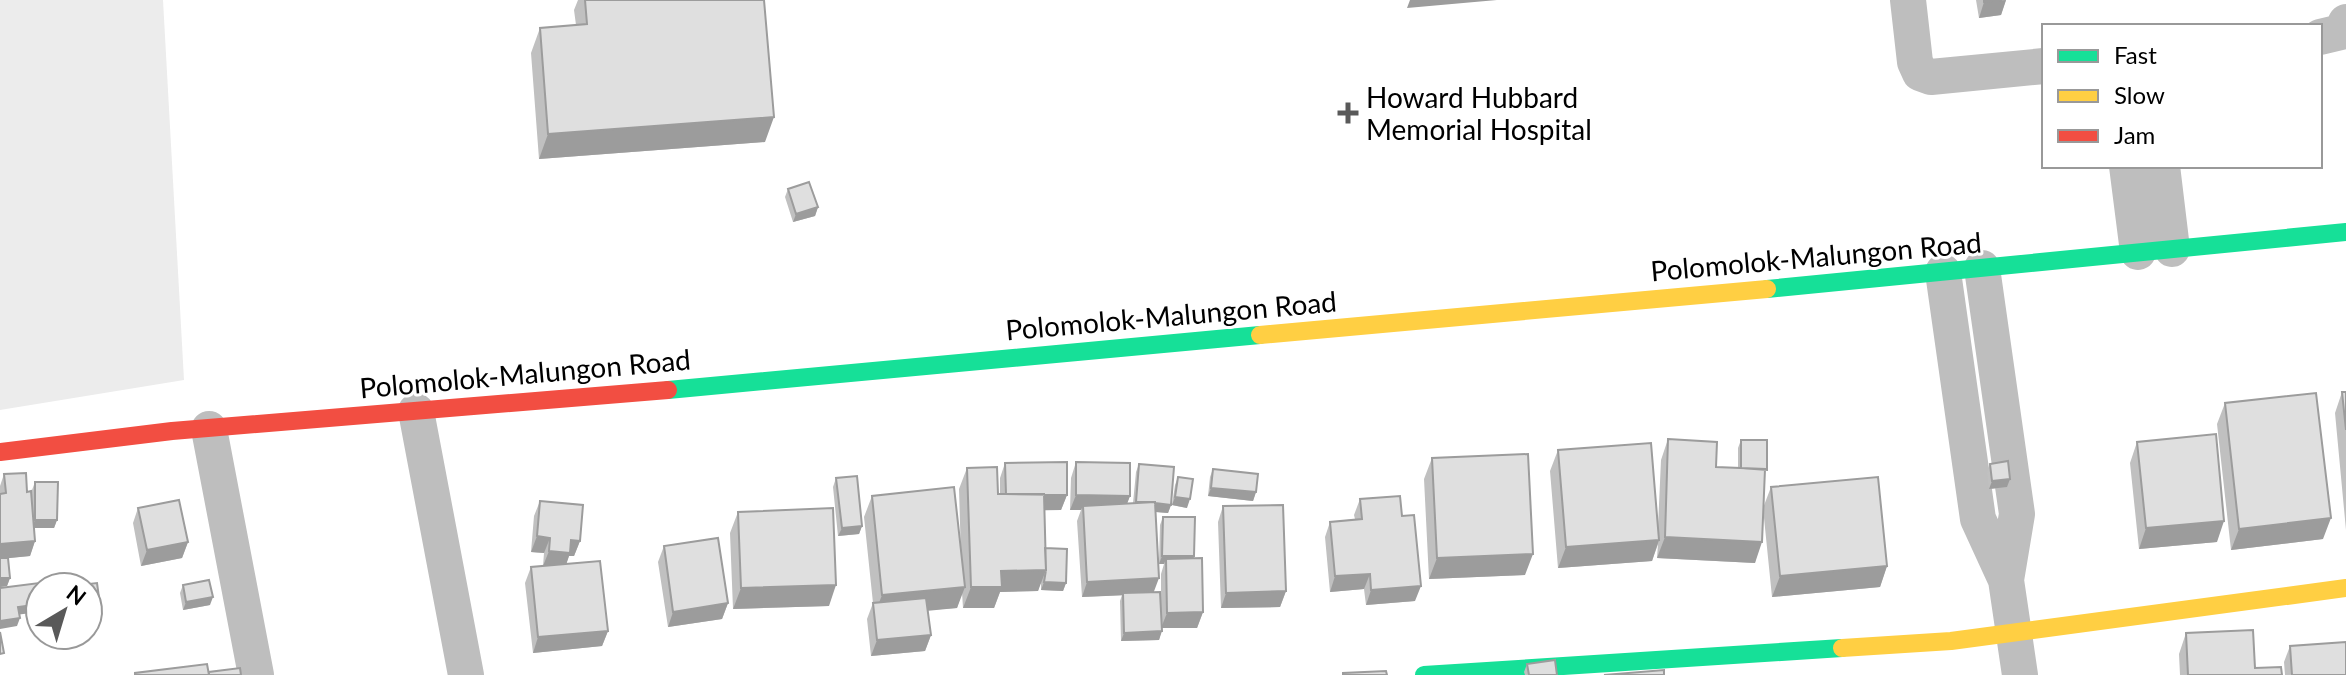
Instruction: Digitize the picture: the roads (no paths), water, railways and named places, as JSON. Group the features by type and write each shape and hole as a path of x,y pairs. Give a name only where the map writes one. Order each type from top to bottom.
{"main road":[{"name":"Polomolok-Malungon Road","path":"0,452 209,429 1943,272 2346,232"},
{"path":"1424,675 1817,651 2014,634 2346,588"}],"street":[{"path":"1908,0 1915,62 1920,73 1931,77 2042,66"},
{"path":"2345,0 2346,11"},
{"path":"2322,37 2341,32 2346,22"},
{"path":"2128,168 2155,251"},
{"path":"2155,251 2162,168"},
{"path":"1982,268 2017,514 2006,580"},
{"path":"1943,272 1978,519 2006,580 2020,675"},
{"path":"416,411 466,675"},
{"path":"209,429 256,675"}],"place":[{"name":"Howard Hubbard Memorial Hospital","path":"1348,113"}]}
